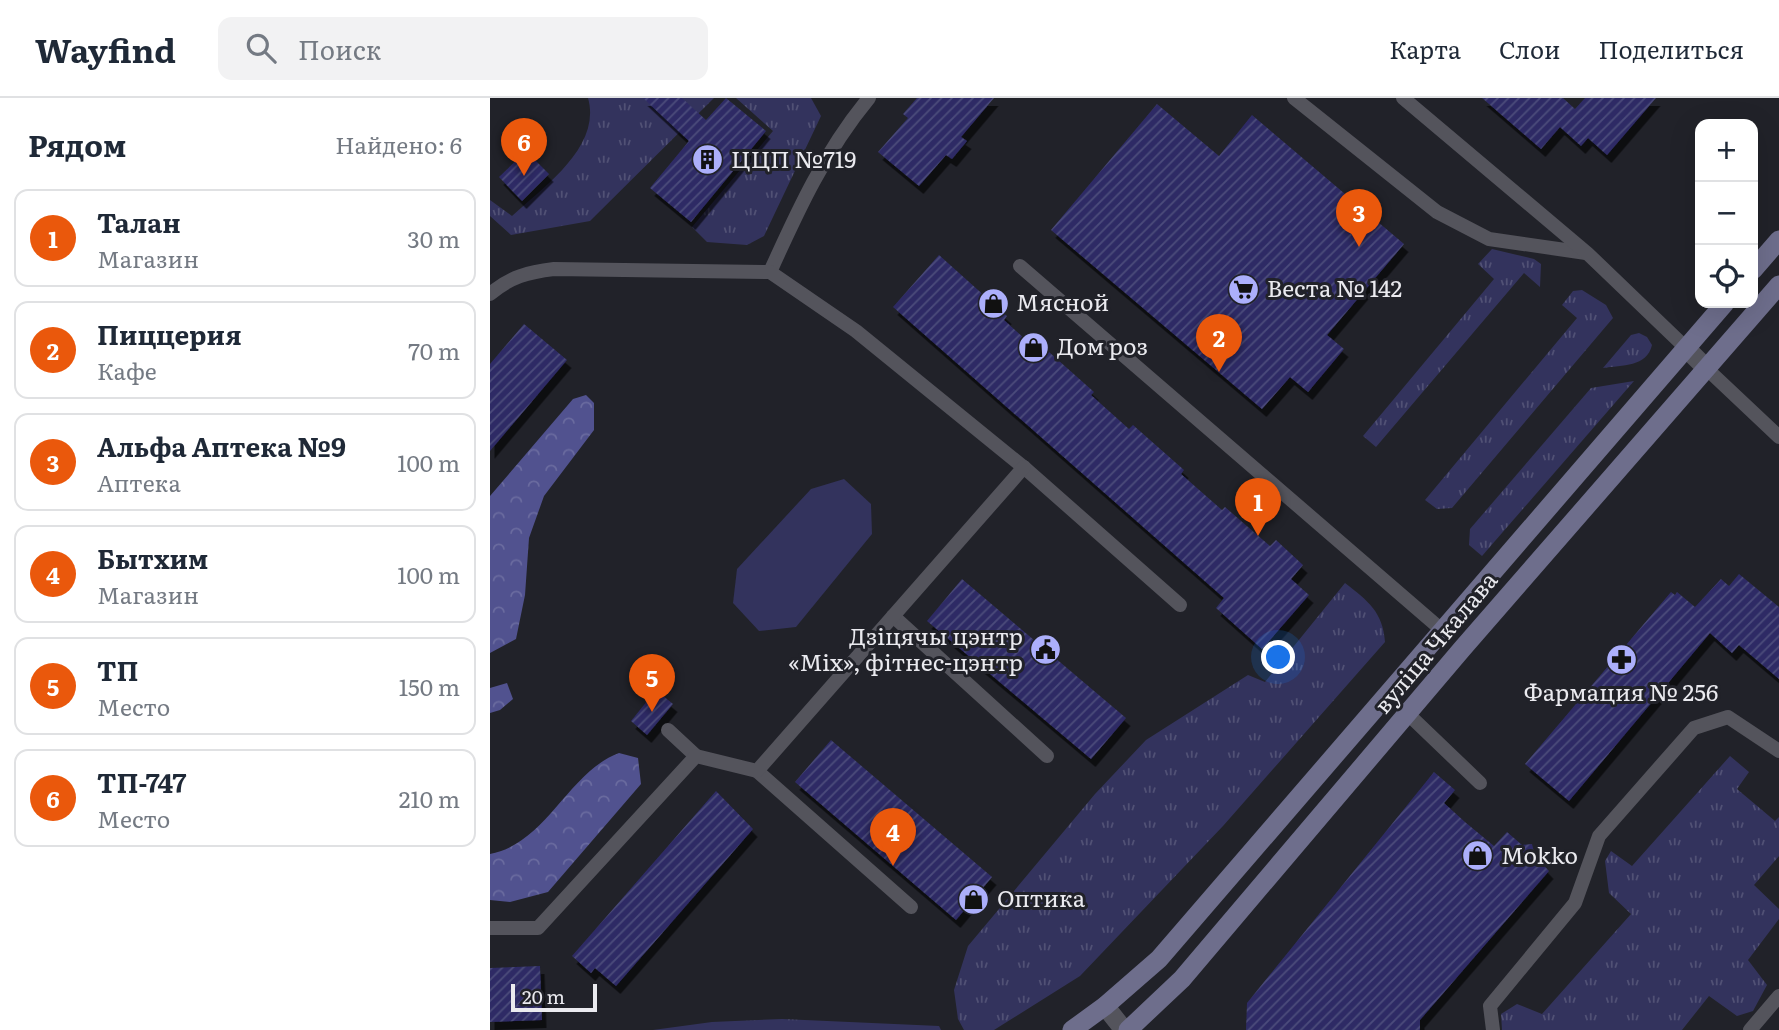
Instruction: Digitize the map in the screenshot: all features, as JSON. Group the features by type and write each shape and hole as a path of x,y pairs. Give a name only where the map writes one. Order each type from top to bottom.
{"main road":[{"path":"1758,264 1779,240"},
{"name":"вуліца Чкалава","path":"1126,1030 1182,979 1462,649 1779,285"},
{"name":"вуліца Чкалава","path":"1072,1030 1105,1006 1159,958 1721,308"}],"street":[{"path":"1686,348 1707,369"},
{"path":"1443,631 1462,649"},
{"path":"1387,695 1408,714"},
{"path":"1105,1006 1126,1030"}],"lane":[{"path":"771,272 799,207 840,133 869,98"},
{"path":"1294,98 1437,212 1489,239 1587,253"},
{"path":"1403,98 1587,253 1686,348"},
{"path":"1020,266 1443,631"},
{"path":"490,293 506,280 554,269 771,272 856,331 1024,467 1180,606"},
{"path":"1707,369 1779,437"},
{"path":"757,771 1024,467"},
{"path":"893,616 1047,756"},
{"path":"1408,714 1480,783"},
{"path":"1493,1030 1490,1006 1575,903 1599,836 1695,728 1728,717 1779,751"},
{"path":"668,730 696,756 757,771 911,907"},
{"path":"490,928 538,928 696,756"},
{"path":"1750,1030 1779,996"}],"green space":[{"path":"588,98 714,98 590,221 511,235 490,216 490,200 512,216 553,179 578,149 586,133 590,116"},
{"path":"736,98 811,98 821,116 764,236 747,245 707,242 692,227 773,131"},
{"path":"1492,249 1534,259 1541,264 1540,287 1524,273 1376,447 1363,436 1494,279 1478,264"},
{"path":"1582,290 1606,305 1613,318 1452,508 1437,509 1425,500 1577,318 1562,305 1573,291"},
{"path":"1639,333 1647,337 1652,345 1645,357 1633,364 1603,368 1631,335"},
{"path":"1634,381 1482,556 1469,545 1470,529 1591,388"},
{"path":"586,395 594,403 594,430 544,496 529,538 525,595 516,639 490,653 490,496 573,399"},
{"path":"844,479 871,504 872,534 796,627 759,631 733,603 737,569 811,489"},
{"path":"1345,583 1378,615 1385,642 1223,826 1080,976 994,1030 964,1030 958,1019 954,990 968,946 1095,794 1146,740 1248,675 1265,682"},
{"path":"507,683 513,699 500,710 490,713 490,688"},
{"path":"619,753 638,758 641,784 548,892 510,902 490,900 490,854 510,847 527,836 585,775 601,762"},
{"path":"1730,756 1749,772 1737,789 1775,821 1779,817 1779,856 1754,885 1779,909 1779,919 1748,960 1767,985 1753,1011 1737,1016 1709,996 1682,1030 1502,1030 1501,1014 1517,1004 1542,1014 1631,914 1609,893 1605,861 1611,851 1632,866"},
{"path":"782,1019 939,1026 941,1030 653,1030 712,1022"}],"building":[{"name":"ЦЦП №719","path":"643,98 682,98 706,120 726,98 766,131 691,222 650,188 689,141"},
{"path":"917,98 994,98 961,137 967,141 952,159 946,155 919,186 878,152 908,118 903,114"},
{"path":"1482,98 1563,98 1575,109 1585,98 1656,98 1607,155 1588,138 1581,146 1560,127 1541,149"},
{"name":"Веста № 142","path":"1157,104 1219,156 1252,115 1404,244 1327,335 1344,349 1308,392 1290,377 1262,409 1051,230"},
{"path":"526,151 549,174 522,201 499,177"},
{"path":"939,255 1007,316 1004,320 1045,357 1049,352 1094,392 1091,395 1129,429 1133,425 1184,470 1181,474 1222,510 1225,507 1270,546 1276,540 1303,565 1291,579 1309,595 1262,649 1216,608 1224,598 893,307"},
{"path":"524,324 567,360 490,451 490,364"},
{"path":"1739,574 1779,607 1779,679 1739,645 1732,653 1710,633 1569,801 1525,764 1671,592 1675,595 1677,592 1695,607 1721,579 1729,586"},
{"path":"962,579 1126,718 1091,759 927,621"},
{"path":"656,690 673,704 647,735 631,721"},
{"path":"831,740 992,877 956,920 795,782"},
{"path":"1434,772 1455,790 1444,803 1465,822 1494,846 1507,832 1522,845 1532,844 1535,856 1549,871 1420,1020 1420,1030 1246,1030 1247,1003"},
{"path":"716,791 753,829 616,986 595,968 591,973 572,956"},
{"path":"540,966 542,1020 490,1022 490,968"}],"place":[{"name":"ЦЦП №719","path":"708,160"},
{"name":"ТП-747","path":"524,176"},
{"name":"Альфа Аптека №9","path":"1359,247"},
{"name":"Веста № 142","path":"1244,289"},
{"name":"Мясной","path":"993,303"},
{"name":"Дом роз","path":"1034,347"},
{"name":"Пиццерия","path":"1219,372"},
{"name":"Талан","path":"1258,536"},
{"name":"Дзіцячы цэнтр «Mix», фітнес-цэнтр","path":"1046,650"},
{"name":"Фармация № 256","path":"1621,659"},
{"name":"ТП","path":"652,712"},
{"name":"Mokko","path":"1478,856"},
{"name":"Бытхим","path":"893,866"},
{"name":"Оптика","path":"974,899"}]}
